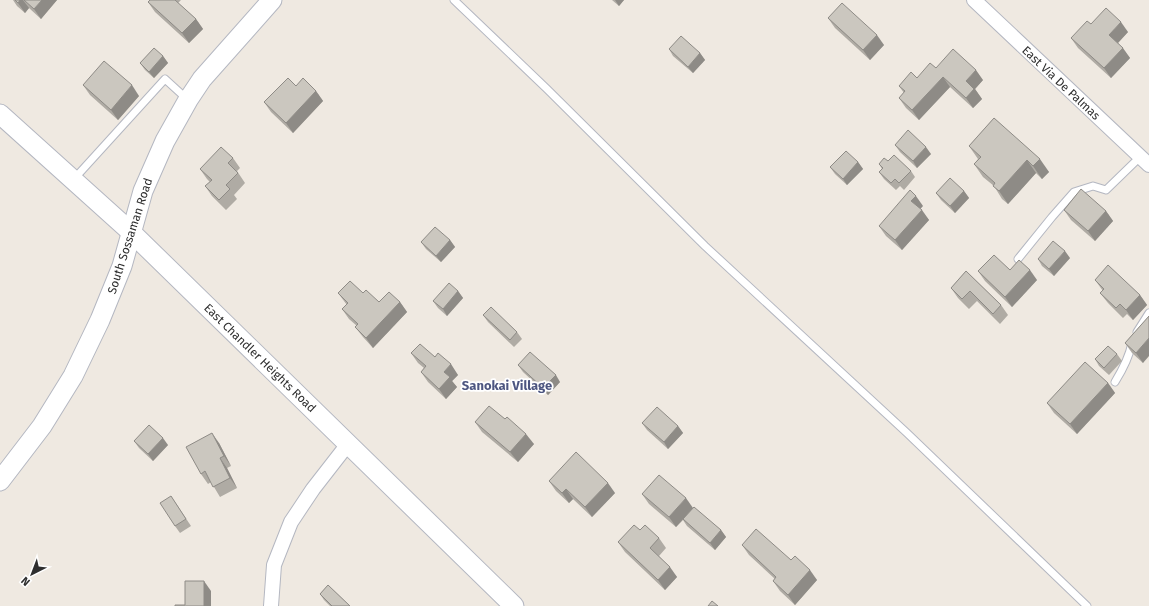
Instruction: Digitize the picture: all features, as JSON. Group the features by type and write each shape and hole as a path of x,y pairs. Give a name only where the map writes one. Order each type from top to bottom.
{"main road":[{"name":"South Sossaman Road","path":"0,481 42,426 73,376 100,320 122,266 143,191 165,141 188,100 202,79 272,0"},
{"name":"East Chandler Heights Road","path":"0,114 131,232 514,606"}],"street":[{"name":"East Via De Palmas","path":"974,0 1144,161"},
{"path":"271,606 274,566 291,522 313,489 348,444"}],"lane":[{"path":"454,0 542,84 705,246 907,433 1087,606"},
{"path":"73,180 165,79 188,100"},
{"path":"1018,259 1074,192 1093,186 1106,190 1144,161"},
{"path":"1115,382 1125,366 1133,338 1149,313"}],"building":[{"path":"24,0 42,0 34,9"},
{"path":"150,0 175,0 196,19 182,33 148,2"},
{"path":"842,3 877,35 863,50 828,18"},
{"path":"1106,8 1121,22 1109,35 1123,48 1104,68 1071,38 1087,21 1091,24"},
{"path":"681,36 700,53 688,67 669,49"},
{"path":"154,48 163,56 149,72 140,63"},
{"path":"953,49 976,70 966,81 974,89 966,98 943,77 912,110 899,98 905,91 899,86 911,72 917,78 930,63 936,68"},
{"path":"104,61 132,85 111,110 83,85"},
{"path":"288,78 296,86 303,78 316,91 286,123 264,102"},
{"path":"994,118 1040,159 1033,166 1027,160 999,191 993,186 995,183 974,164 981,157 969,146"},
{"path":"908,130 926,147 913,161 895,145"},
{"path":"221,147 233,158 228,163 238,173 226,185 230,189 219,200 205,186 212,180 200,169"},
{"path":"846,151 858,162 843,179 830,167"},
{"path":"894,155 911,171 899,183 895,179 891,183 879,172 883,168 879,164 884,158 888,161"},
{"path":"950,178 964,191 950,206 936,193"},
{"path":"1081,189 1106,211 1088,231 1064,210"},
{"path":"910,190 916,196 911,201 922,210 895,240 879,226"},
{"path":"435,227 450,240 436,256 421,242"},
{"path":"1053,241 1065,251 1049,269 1038,259"},
{"path":"994,255 1010,270 1019,260 1030,270 1005,297 978,271"},
{"path":"1108,265 1140,295 1126,310 1120,304 1116,308 1100,293 1104,289 1095,280"},
{"path":"966,271 1001,305 993,314 970,291 962,299 951,288"},
{"path":"350,281 363,293 366,290 379,302 389,292 400,302 366,338 355,327 358,324 342,309 348,303 338,293"},
{"path":"449,283 458,291 443,309 433,301"},
{"path":"491,307 517,332 510,340 483,315"},
{"path":"1149,316 1149,338 1136,353 1125,343"},
{"path":"420,344 435,357 438,353 451,364 444,372 450,377 439,389 421,372 426,366 411,353"},
{"path":"1108,346 1117,354 1104,368 1095,359"},
{"path":"530,352 556,375 543,388 518,365"},
{"path":"1085,362 1108,383 1070,424 1047,403"},
{"path":"489,406 505,419 507,417 526,434 510,452 475,422"},
{"path":"657,407 678,426 664,442 642,423"},
{"path":"149,425 163,438 148,454 134,441"},
{"path":"212,433 224,456 220,458 230,478 213,487 205,471 201,474 186,447"},
{"path":"576,452 608,483 585,507 566,489 562,493 549,481"},
{"path":"659,475 686,498 669,517 642,494"},
{"path":"171,496 186,519 175,526 160,503"},
{"path":"694,507 721,530 710,543 683,519"},
{"path":"634,525 640,530 645,525 659,538 650,548 670,567 658,580 618,542"},
{"path":"756,529 791,560 795,556 810,570 788,595 773,581 776,577 742,545"},
{"path":"185,581 204,581 204,606 175,606 185,605"},
{"path":"328,585 350,606 332,606 320,594"},
{"path":"712,601 718,606 708,606"}],"district":[{"name":"Sanokai Village","path":"507,385"}]}
